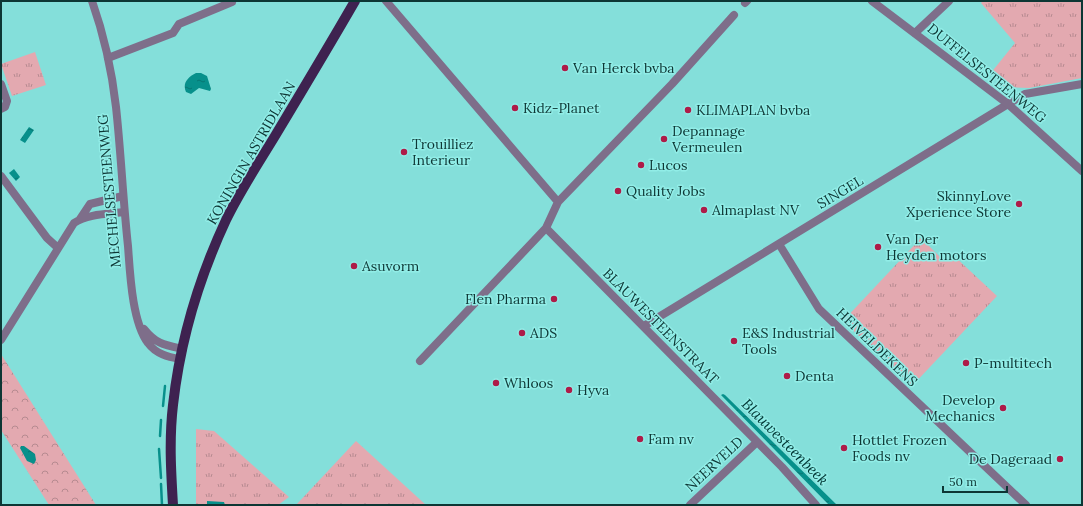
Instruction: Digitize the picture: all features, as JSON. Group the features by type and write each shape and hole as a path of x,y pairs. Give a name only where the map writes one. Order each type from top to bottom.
{"main road":[{"name":"KONINGIN ASTRIDLAAN","path":"182,349 209,260 226,220 248,180 355,1"},
{"path":"173,505 170,445 171,426 182,349"}],"street":[{"name":"MECHELSESTEENWEG","path":"92,1 108,58 116,106 124,212 135,309 141,330 148,343 165,356 180,359"},
{"path":"386,1 558,202"},
{"name":"DUFFELSESTEENWEG","path":"872,1 1008,104 1082,171"},
{"path":"915,33 949,1"},
{"path":"108,58 173,33 178,24 232,2"},
{"path":"420,361 546,228 558,202 672,84 734,16"},
{"path":"1,84 7,101 5,107 1,109"},
{"name":"SINGEL","path":"644,326 1025,94 1082,84"},
{"path":"1,176 47,238 58,248"},
{"path":"1,340 74,223 80,219 90,204 123,196"},
{"path":"80,219 124,212"},
{"name":"BLAUWESTEENSTRAAT","path":"546,228 782,467 816,505"},
{"name":"HEIVELDEKENS","path":"779,244 819,309 1026,505"},
{"name":"MECHELSESTEENWEG","path":"139,322 150,336 160,344 182,349"},
{"name":"NEERVELD","path":"690,505 757,442"}],"green space":[{"path":"983,1 1082,1 1082,78 1029,88 1005,87 990,74 1015,43 981,3"},
{"path":"35,52 46,85 12,96 1,64"},
{"path":"921,238 944,261 952,254 997,296 912,386 843,321"},
{"path":"1,354 96,505 49,505 1,430"},
{"path":"196,429 214,431 289,497 278,505 196,505"},
{"path":"356,441 426,505 296,505"}],"water":[{"path":"196,73 201,73 207,76 211,89 210,91 199,88 191,94 186,92 186,81 190,76"},
{"path":"29,127 34,130 25,143 20,140"},
{"path":"14,169 20,177 16,181 9,173"},
{"path":"723,394 837,505 829,505 721,395"},
{"path":"21,446 24,446 35,454 36,460 34,464 27,461 20,448"},
{"path":"207,501 224,502 225,505 207,505"}],"waterway":[{"path":"163,406 165,386"},
{"path":"160,436 161,420"},
{"path":"159,449 161,478"},
{"path":"161,484 162,505"}],"place":[{"name":"Van Herck bvba","path":"565,68"},
{"name":"Kidz-Planet","path":"515,108"},
{"name":"KLIMAPLAN bvba","path":"688,110"},
{"name":"Depannage Vermeulen","path":"664,139"},
{"name":"Trouilliez Interieur","path":"404,152"},
{"name":"Lucos","path":"641,165"},
{"name":"Quality Jobs","path":"618,191"},
{"name":"SkinnyLove Xperience Store","path":"1019,204"},
{"name":"Almaplast NV","path":"704,210"},
{"name":"Van Der Heyden motors","path":"878,247"},
{"name":"Asuvorm","path":"354,266"},
{"name":"Flen Pharma","path":"554,299"},
{"name":"ADS","path":"522,333"},
{"name":"E&S Industrial Tools","path":"734,341"},
{"name":"P-multitech","path":"966,363"},
{"name":"Denta","path":"787,376"},
{"name":"Whloos","path":"496,383"},
{"name":"Hyva","path":"569,390"},
{"name":"Develop Mechanics","path":"1003,408"},
{"name":"Fam nv","path":"640,439"},
{"name":"Hottlet Frozen Foods nv","path":"844,448"},
{"name":"De Dageraad","path":"1060,459"}],"water label":[{"name":"Blauwesteenbeek","path":"785,442"}]}
